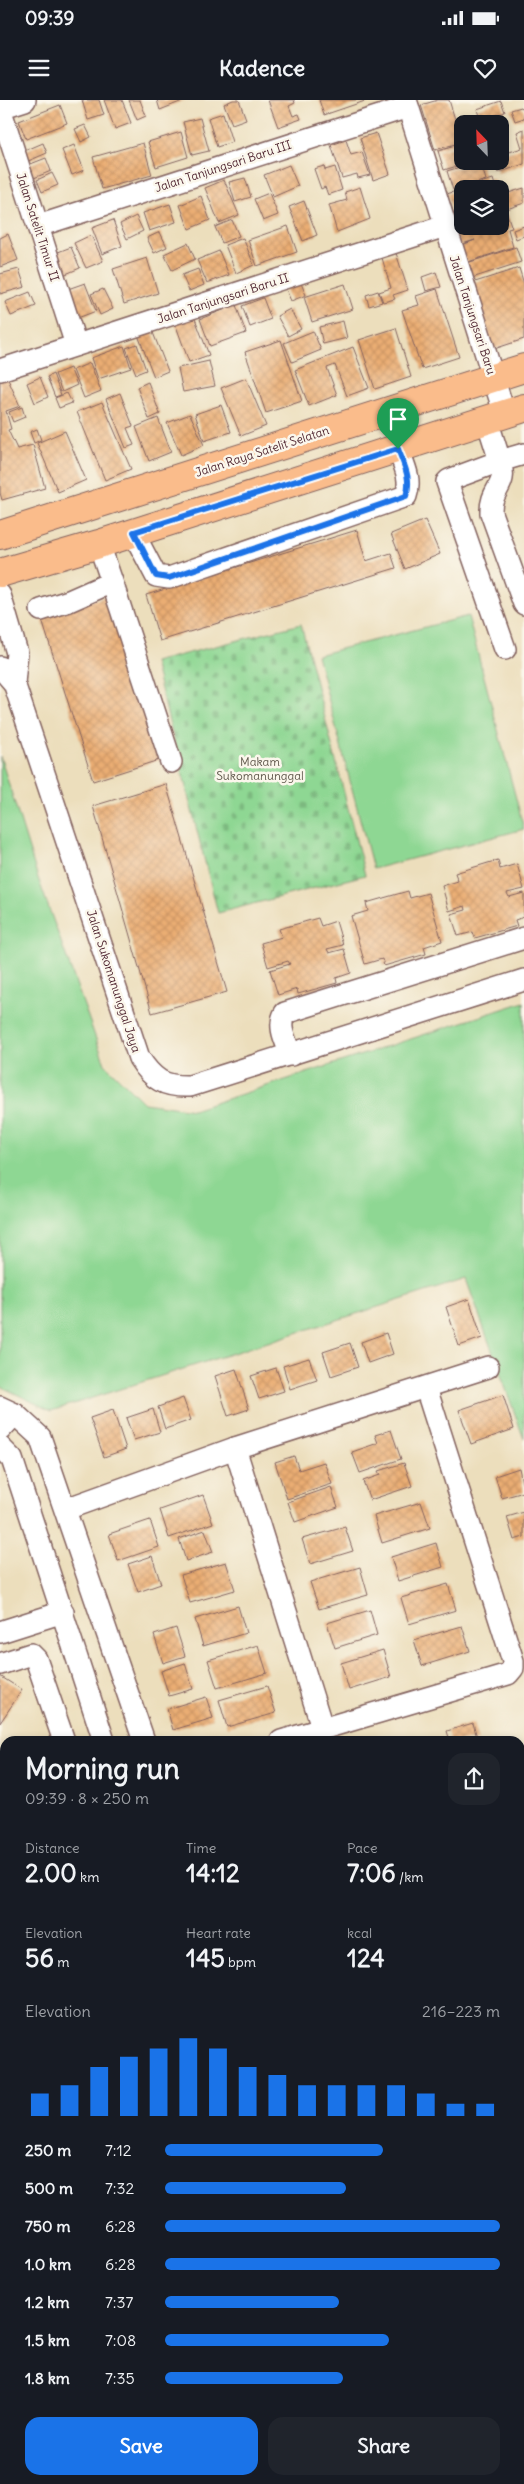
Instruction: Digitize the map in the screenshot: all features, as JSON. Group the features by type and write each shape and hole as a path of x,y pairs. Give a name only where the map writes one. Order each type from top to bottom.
{"main road":[{"name":"Jalan Raya Satelit Selatan","path":"0,535 524,368"},
{"path":"0,573 99,544 505,414"}],"street":[{"path":"0,108 25,100"},
{"name":"Jalan Tanjungsari Baru III","path":"38,226 407,103"},
{"name":"Jalan Tanjungsari Baru","path":"407,103 505,414 500,461 504,474 503,483 494,493 491,502 491,514 524,604"},
{"name":"Jalan Satelit Timur II","path":"0,108 76,345"},
{"name":"Jalan Tanjungsari Baru II","path":"0,370 445,226"},
{"path":"134,532 156,576 169,578 406,496 409,487 407,473 398,449"},
{"path":"505,649 447,482 500,461 524,454"},
{"path":"99,544 171,762"},
{"path":"41,610 69,601 112,582"},
{"name":"Jalan Sukomanunggal Jaya","path":"0,596 18,653 14,683"},
{"name":"Jalan Sukomanunggal Jaya","path":"0,667 14,683 139,1058 150,1075 172,1086 190,1086 524,980"},
{"path":"291,1055 281,1028 281,1020 286,1013 524,938"},
{"path":"66,1509 235,1448 488,1368"},
{"path":"296,1736 508,1674 514,1665 426,1388"},
{"path":"0,1430 8,1411 40,1437 142,1736"},
{"path":"40,1437 6,1453 63,1612 102,1736"},
{"path":"235,1448 322,1727"},
{"path":"0,1632 63,1612"},
{"path":"0,1664 31,1654 36,1659 62,1736"}],"green space":[{"path":"468,616 524,829 373,869 317,655"},
{"name":"Makam Sukomanunggal","path":"301,624 365,875 218,913 154,662"},
{"path":"0,756 38,878 105,1064 144,1103 193,1110 524,1002 524,1439 466,1279 51,1411 0,1386"}],"building":[{"path":"82,100 99,100 104,115 88,120"},
{"path":"104,100 122,100 131,123 115,129"},
{"path":"129,100 140,100 146,116 137,120"},
{"path":"157,100 185,100 160,110"},
{"path":"233,100 239,100 246,119 232,124 224,104"},
{"path":"268,100 294,100 295,103 289,106 293,116 299,114 301,119 278,127"},
{"path":"319,100 368,100 324,115"},
{"path":"438,100 449,100 454,116 454,144 435,150 421,105"},
{"path":"501,101 505,112 496,115 479,115 477,109"},
{"path":"60,105 67,123 26,139 19,121"},
{"path":"521,107 524,110 524,118 515,121 511,110"},
{"path":"223,113 232,142 217,147 208,118"},
{"path":"200,118 209,151 192,155 183,122"},
{"path":"85,125 91,137 81,142 75,129"},
{"path":"524,129 524,164 509,169 509,152 522,148 517,132"},
{"path":"181,132 188,157 156,167 148,142"},
{"path":"376,133 390,174 373,180 360,138"},
{"path":"346,140 351,155 362,152 370,175 358,178 357,174 342,178 331,145"},
{"path":"43,143 47,153 26,162 22,152"},
{"path":"143,143 152,175 102,189 93,157"},
{"path":"74,145 84,170 72,175 62,150"},
{"path":"454,146 454,167 444,170 438,151"},
{"path":"46,158 51,171 34,178 28,165"},
{"path":"289,165 298,186 273,197 264,175"},
{"path":"324,166 325,170 335,167 342,190 328,195 325,187 321,189 314,169"},
{"path":"454,169 483,170 486,180 454,180 453,190 447,171"},
{"path":"52,173 58,185 42,192 37,180"},
{"path":"245,178 251,197 235,202 229,182"},
{"path":"224,180 239,215 219,223 205,188"},
{"path":"360,187 370,219 337,232 329,205 347,200 345,192"},
{"path":"524,188 524,203 509,208 509,193"},
{"path":"454,192 454,213 453,213 447,194"},
{"path":"269,193 278,215 263,221 254,199"},
{"path":"201,196 210,220 189,229 180,205"},
{"path":"304,201 317,235 303,241 289,207"},
{"path":"170,204 176,222 149,231 143,213"},
{"path":"136,216 143,231 127,239 120,224"},
{"path":"113,220 122,246 102,254 92,228"},
{"path":"232,220 239,236 222,243 215,227"},
{"path":"288,226 297,252 257,266 248,240"},
{"path":"524,226 524,236 516,239 513,230"},
{"path":"160,232 167,247 154,253 147,238"},
{"path":"509,233 513,247 462,264 457,247 475,240 459,245 456,235 509,235"},
{"path":"8,234 18,260 0,267 0,238"},
{"path":"91,235 103,261 86,268 74,243"},
{"path":"243,238 254,265 236,273 225,245"},
{"path":"188,243 195,259 172,270 164,254"},
{"path":"71,247 80,268 61,276 53,254"},
{"path":"516,247 521,262 469,279 464,264"},
{"path":"219,251 229,275 207,283 197,260"},
{"path":"396,253 408,290 393,295 395,299 383,302 379,292 391,288 382,258"},
{"path":"147,258 158,293 124,304 113,269"},
{"path":"519,268 524,284 524,339 494,349 472,283"},
{"path":"19,269 25,287 0,294 0,274"},
{"path":"198,269 204,285 189,291 182,275"},
{"path":"436,272 441,287 426,291 422,277"},
{"path":"300,281 306,295 291,301 285,287"},
{"path":"85,283 96,311 75,319 65,290"},
{"path":"345,284 353,309 312,322 304,297"},
{"path":"103,289 113,309 100,315 91,294"},
{"path":"437,289 459,357 422,369 402,310 419,305 416,296"},
{"path":"378,291 382,302 369,306 366,295"},
{"path":"30,292 36,306 11,316 5,302"},
{"path":"263,298 271,319 250,327 242,306"},
{"path":"236,305 246,333 210,346 200,319"},
{"path":"290,309 301,329 288,336 277,316"},
{"path":"194,316 209,355 189,362 175,323"},
{"path":"343,321 347,338 323,344 319,327"},
{"path":"396,328 411,377 375,389 359,340"},
{"path":"152,330 168,371 154,377 138,335"},
{"path":"313,331 321,350 292,362 284,343"},
{"path":"281,340 302,401 266,413 245,352"},
{"path":"137,344 146,370 136,374 126,348"},
{"path":"124,346 131,368 98,379 91,358"},
{"path":"353,347 369,388 347,396 335,365 327,368 337,395 309,406 295,370"},
{"path":"209,361 215,386 183,392 178,368"},
{"path":"90,363 101,391 84,398 73,370"},
{"path":"70,368 77,385 62,392 55,374"},
{"path":"53,374 61,395 55,397 47,377"},
{"path":"7,377 20,406 6,411 11,429 8,430 17,449 33,445 45,488 2,500 0,493 0,380"},
{"path":"40,377 48,397 35,403 27,383"},
{"path":"246,378 266,426 241,436 221,388"},
{"path":"148,382 160,414 149,419 137,387"},
{"path":"67,393 72,403 59,408 55,398"},
{"path":"120,393 133,426 127,428 134,445 126,448 106,399"},
{"path":"102,402 131,469 105,480 77,412"},
{"path":"221,405 231,432 204,441 195,414"},
{"path":"22,407 25,417 13,422 9,412"},
{"path":"190,414 204,445 181,455 167,423"},
{"path":"158,418 171,452 149,461 136,427"},
{"path":"37,429 41,440 34,443 30,432"},
{"path":"65,431 86,480 58,492 37,443"},
{"path":"425,520 440,554 405,569 391,534"},
{"path":"357,530 366,561 391,553 396,568 160,641 146,595"},
{"path":"110,595 162,759 93,781 41,617"},
{"path":"166,784 227,992 152,1013 93,806"},
{"path":"498,860 500,869 517,864 524,889 507,893 509,897 524,893 524,917 515,920 517,926 475,938 473,932 458,936 451,914 466,910 465,906 449,911 442,886 458,881 455,873"},
{"path":"408,891 410,898 428,893 442,941 424,947 426,954 384,966 382,959 365,964 351,916 368,911 366,903"},
{"path":"318,918 321,926 336,921 343,945 327,949 329,953 344,949 351,973 336,978 337,983 298,994 297,989 278,995 270,970 290,964 288,961 268,967 261,943 282,937 279,929"},
{"path":"469,1299 482,1338 459,1346 446,1307"},
{"path":"386,1333 393,1354 368,1363 361,1342"},
{"path":"350,1343 358,1367 331,1376 323,1352"},
{"path":"309,1358 317,1380 290,1389 283,1366"},
{"path":"276,1368 284,1391 259,1399 251,1376"},
{"path":"236,1369 249,1409 228,1416 215,1376"},
{"path":"503,1395 514,1429 471,1444 459,1410"},
{"path":"183,1398 191,1420 165,1429 158,1407"},
{"path":"153,1409 160,1432 134,1440 126,1418"},
{"path":"113,1410 126,1449 104,1457 90,1418"},
{"path":"391,1430 401,1459 360,1473 352,1452 378,1443 375,1435"},
{"path":"294,1456 299,1470 324,1462 332,1484 287,1499 275,1462"},
{"path":"404,1463 412,1486 370,1500 363,1481 380,1475 378,1471"},
{"path":"519,1468 524,1492 502,1498 495,1476"},
{"path":"331,1487 338,1507 295,1522 288,1502"},
{"path":"203,1495 213,1523 169,1538 160,1510"},
{"path":"421,1502 430,1528 382,1543 374,1516"},
{"path":"524,1512 524,1537 514,1540 507,1517"},
{"path":"150,1520 159,1547 118,1561 109,1534"},
{"path":"345,1527 353,1551 310,1564 302,1539"},
{"path":"205,1530 213,1552 186,1561 179,1539"},
{"path":"436,1543 443,1567 398,1581 391,1557"},
{"path":"152,1556 161,1584 138,1592 128,1564"},
{"path":"226,1562 235,1590 190,1603 181,1575"},
{"path":"360,1567 368,1595 319,1609 310,1582"},
{"path":"448,1584 456,1610 409,1624 401,1598"},
{"path":"238,1606 246,1633 203,1646 195,1619"},
{"path":"370,1610 377,1635 335,1648 327,1623"},
{"path":"462,1626 470,1651 422,1666 414,1640"},
{"path":"176,1628 185,1656 163,1663 154,1635"},
{"path":"258,1645 267,1673 217,1688 208,1660"},
{"path":"383,1650 391,1677 349,1690 341,1663"},
{"path":"185,1663 193,1689 169,1696 161,1671"},
{"path":"0,1676 22,1690 0,1723"},
{"path":"267,1686 276,1713 227,1727 219,1700"},
{"path":"206,1697 213,1718 173,1730 167,1709"},
{"path":"473,1723 477,1736 448,1736 447,1731"}],"route":[{"path":"398,449 407,473 409,487 406,496 169,578 156,576 134,532 266,491 398,449"}]}
